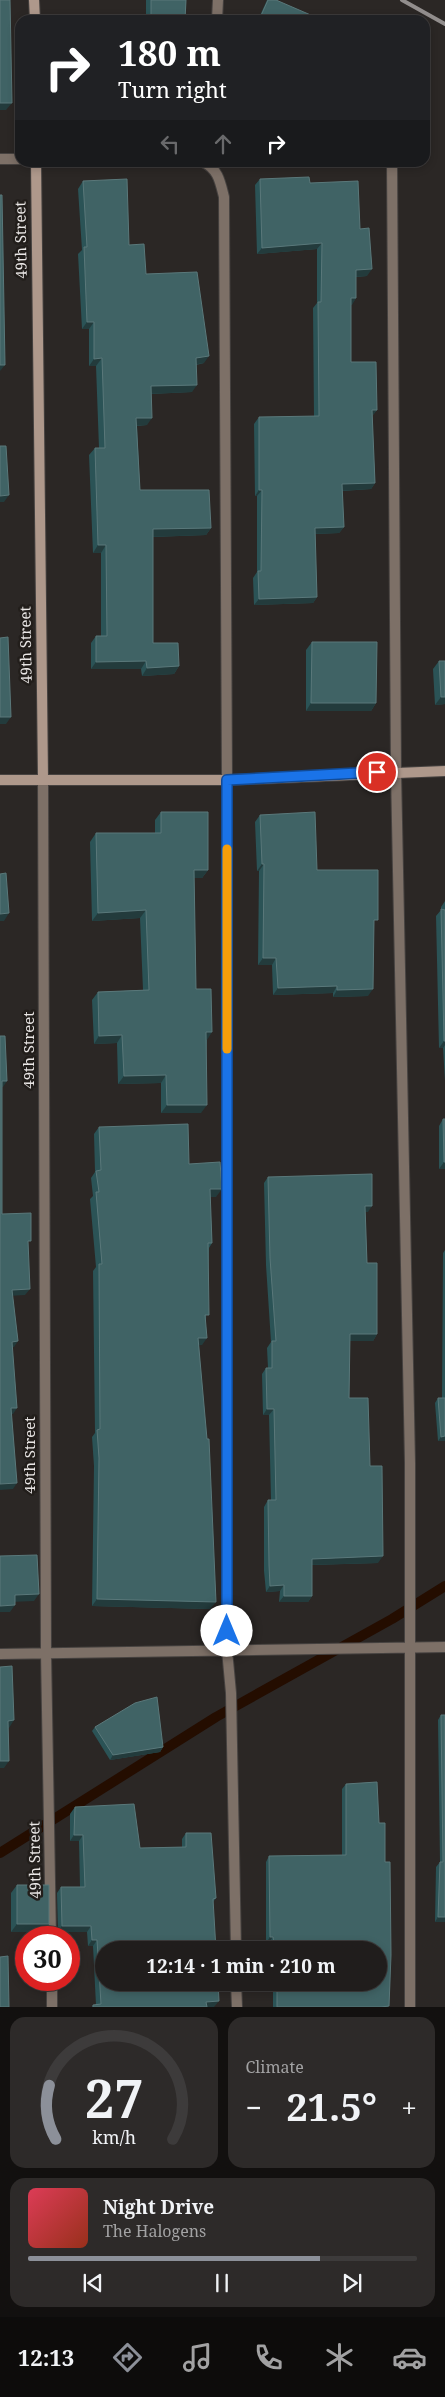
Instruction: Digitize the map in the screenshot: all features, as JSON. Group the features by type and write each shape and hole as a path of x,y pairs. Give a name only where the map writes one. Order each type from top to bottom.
{"main road":[{"path":"34,0 34,15"},
{"name":"49th Street","path":"36,167 43,779"},
{"path":"0,780 227,780 445,770"}],"street":[{"path":"217,15 218,0"},
{"path":"0,159 15,159"},
{"path":"210,167 219,176 224,197 227,780 227,1650 231,1693 236,1941"},
{"path":"392,167 396,772 411,1648 408,1754 410,2007"},
{"name":"49th Street","path":"43,779 46,1653 51,1926"},
{"path":"0,1654 445,1647"},
{"path":"52,1991 52,2007"},
{"path":"236,1991 237,2007"}],"building":[{"path":"0,0 10,0 12,103 0,103"},
{"path":"151,0 186,0 185,15 151,15"},
{"path":"268,0 276,0 311,15 261,15"},
{"path":"309,177 310,183 358,181 360,229 369,228 372,269 356,270 356,298 351,298 351,362 376,362 377,410 372,410 375,483 342,484 344,527 315,528 317,597 259,599 258,571 261,571 262,490 259,490 259,417 319,416 318,302 321,302 322,243 262,248 260,179"},
{"path":"127,179 129,245 144,244 146,274 197,272 209,356 196,358 197,385 151,386 152,418 136,418 140,490 209,490 211,528 153,529 153,643 178,643 179,666 147,668 146,661 96,662 96,636 107,636 106,545 98,545 95,448 105,448 102,358 94,359 94,322 87,322 84,247 87,247 83,181"},
{"path":"0,195 2,195 5,365 0,365"},
{"path":"0,446 6,446 9,495 0,496"},
{"path":"8,637 11,717 0,717 0,638"},
{"path":"312,642 377,642 376,703 311,703"},
{"path":"439,661 445,661 445,697 441,697"},
{"path":"161,812 208,812 208,870 194,870 196,989 211,989 212,1032 206,1032 207,1105 167,1105 166,1075 124,1076 122,1035 99,1036 98,992 149,990 146,910 98,913 96,833 161,833"},
{"path":"315,812 317,870 378,870 378,920 374,920 373,989 337,990 337,986 278,988 276,958 263,958 264,864 262,864 260,815"},
{"path":"6,873 9,913 0,914 0,874"},
{"path":"441,909 445,910 445,1041 444,1041"},
{"path":"0,1036 5,1036 7,1081 2,1081 2,1214 31,1213 31,1241 28,1241 30,1289 12,1290 18,1341 12,1342 17,1408 11,1408 17,1483 0,1484"},
{"path":"443,1119 445,1119 445,1162 444,1162"},
{"path":"188,1124 189,1164 220,1162 222,1189 210,1189 212,1243 208,1243 209,1315 205,1315 207,1338 198,1338 207,1439 209,1439 216,1602 97,1599 99,1458 97,1430 100,1429 99,1264 102,1264 96,1192 99,1192 96,1171 101,1170 99,1127"},
{"path":"372,1174 372,1206 365,1206 367,1263 377,1263 377,1334 350,1334 349,1398 368,1398 370,1466 382,1466 383,1556 312,1559 312,1596 284,1596 284,1585 270,1586 269,1565 268,1500 276,1500 274,1409 267,1409 266,1368 272,1368 272,1341 276,1341 270,1258 268,1177"},
{"path":"438,1398 445,1398 445,1436 441,1437"},
{"path":"37,1555 39,1594 15,1595 15,1605 0,1606 0,1556"},
{"path":"12,1666 14,1720 8,1721 9,1761 0,1761 0,1667"},
{"path":"157,1697 163,1747 113,1755 95,1727 135,1703"},
{"path":"441,1715 445,1715 445,1917 438,1917 440,1862 443,1862"},
{"path":"377,1782 379,1823 385,1823 385,1862 390,1862 391,1955 389,2006 277,2007 277,1991 387,1991 387,1941 274,1941 273,1937 270,1937 269,1856 346,1855 346,1784"},
{"path":"134,1804 140,1848 186,1847 186,1833 211,1833 216,1898 213,1899 215,1941 97,1941 92,1940 91,1926 62,1926 61,1887 85,1887 83,1835 74,1835 75,1807"},
{"path":"17,1885 49,1885 49,1924 17,1924"},
{"path":"8,1956 9,2007 0,2007 0,1957"},
{"path":"100,1991 218,1991 219,2001 206,2002 207,2007 93,2007 93,2005 101,2004"}],"waterway":[{"path":"0,1853 216,1717 392,1619 445,1586"}],"railway":[{"path":"402,0 429,15"},
{"path":"430,16 445,24"}],"slow traffic":[{"path":"227,849 227,1049"}],"route":[{"path":"227,1631 227,780 377,772"}]}
